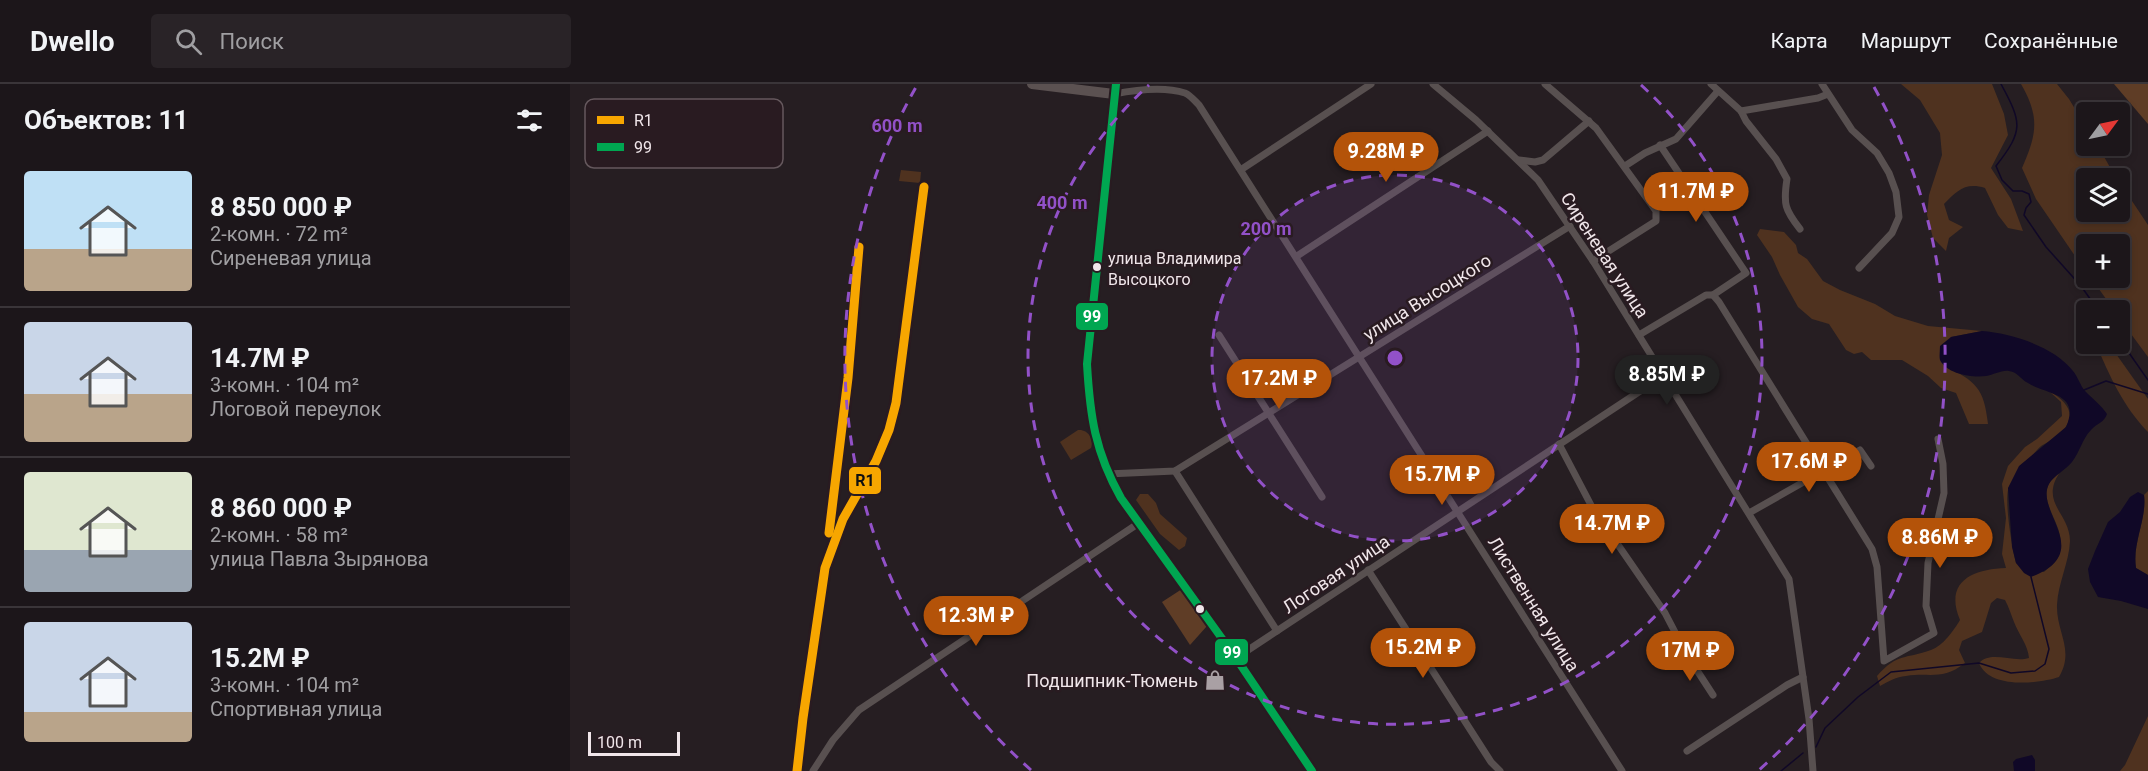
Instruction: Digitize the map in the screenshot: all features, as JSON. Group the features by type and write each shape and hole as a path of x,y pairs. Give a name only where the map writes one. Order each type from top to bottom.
{"main road":[{"path":"1032,84 1115,89 1087,364 1090,407 1100,454 1107,474 1121,498 1236,658 1312,771"}],"street":[{"path":"1242,169 1371,84"},
{"name":"Сиреневая улица","path":"1433,84 1488,131 1538,180 1593,261 1789,579 1809,719 1813,771"},
{"path":"1545,84 1589,121 1625,166 1656,211 1656,221 1593,261"},
{"path":"1711,84 1741,111 1746,121 1776,159 1787,179 1784,195 1786,211 1800,230"},
{"path":"1822,84 1852,130 1877,153 1889,173 1896,192 1899,217 1892,233 1859,268"},
{"name":"Лиственная улица","path":"1115,89 1186,93 1199,105 1242,169 1622,771"},
{"path":"1625,166 1660,145 1676,139 1718,91"},
{"path":"1741,111 1818,98 1828,94"},
{"path":"1519,160 1535,162 1543,160 1589,121"},
{"path":"1297,256 1488,131"},
{"path":"1639,335 1706,295 1713,296 1746,273 1660,145"},
{"name":"улица Высоцкого","path":"1107,474 1175,471 1570,226"},
{"path":"1713,296 1754,356 1872,549 1877,567 1884,661 1934,633 1926,606 1928,563 1944,493 1943,464 1938,439"},
{"path":"1219,335 1267,414 1322,497"},
{"name":"Логовая улица","path":"1236,658 1663,376"},
{"path":"1559,444 1592,507 1665,613 1687,655 1713,695"},
{"path":"1749,513 1860,450 1871,466"},
{"path":"1175,471 1277,631"},
{"path":"813,771 833,740 859,710 1139,523"},
{"path":"1368,570 1491,762 1500,771"},
{"path":"1687,751 1803,677"}],"shaded area":[{"path":"1901,84 1992,84 2004,114 2008,135 1991,168 2011,199 2023,231 2008,228 1998,215 1985,188 1972,186 1957,192 1944,204 1949,220 1963,227 1949,238 1946,251 1933,238 1927,215 1929,195 1942,155 1940,133 1920,100"},
{"path":"2021,84 2057,84 2076,111 2076,156 2104,156 2110,168 2076,168 2076,222 2130,222 2130,198 2148,225 2148,357 2130,333 2130,300 2107,300 2098,288 2130,288 2130,234 2076,234 2076,257 2036,199 2022,168 2031,145 2034,126 2034,116"},
{"path":"2114,84 2148,84 2148,124 2130,102"},
{"path":"901,170 921,172 920,183 899,181"},
{"path":"1760,229 1784,232 1796,245 1798,253 1807,259 1823,281 1875,304 1895,316 1928,326 1982,331 1951,337 1944,366 1964,376 1976,387 1984,402 1988,424 1969,424 1956,393 1941,388 1928,376 1902,360 1871,360 1862,352 1854,354 1846,350 1829,324 1812,319 1798,307 1772,257 1757,235"},
{"path":"1982,331 2019,338 2055,355 2073,371 2085,391 2107,414 2088,434 2072,462 2049,484 2047,495 2049,507 2061,544 2059,556 2050,567 2031,577 2024,573 2016,563 2012,547 2008,488 2019,466 2066,427 2069,407 2060,397 2028,383 2009,371 1974,376 1954,372 1943,365 1940,360 1940,346 1951,337"},
{"path":"2101,354 2116,354 2148,399 2148,432 2124,402"},
{"path":"2049,391 2067,406 2070,417 2068,423 2057,436 2038,449 2017,474 2009,486 2007,506 2016,563 2044,572 2056,561 2061,549 2061,538 2047,499 2050,482 2060,472 2054,483 2054,500 2069,531 2070,541 2057,605 2065,649 2065,658 2059,677 2027,683 2003,681 1984,671 1979,663 1990,657 2029,658 2005,600 1997,598 1991,603 1982,632 1962,641 1959,650 1965,663 1943,674 1902,677 1880,686 1877,676 1890,664 1935,648 1951,633 1960,620 1956,607 1956,596 1964,580 1982,571 2006,568 2002,554 2006,518 2002,484 2008,466 2025,447 2062,416 2061,402"},
{"path":"1078,430 1085,431 1089,435 1092,441 1091,448 1071,460 1060,442"},
{"path":"2148,491 2148,575 2136,568 2135,559 2144,495"},
{"path":"2138,492 2144,495 2144,504 2135,559 2136,568 2148,575 2148,609 2098,597 2090,582 2088,569 2108,522 2120,512 2130,497"},
{"path":"1140,494 1148,494 1156,503 1160,514 1187,538 1185,546 1179,550 1160,534 1136,500"},
{"path":"1182,589 1207,626 1190,645 1162,602"},
{"path":"2148,716 2148,771 2120,771 2125,765"},
{"path":"2032,755 2035,760 2035,771 2014,771 2013,762 2016,759"}],"waterway":[{"path":"2001,84 2013,108 2017,126 2012,143 1996,166 2002,180 2013,191 2029,194 2031,202 2024,215 2046,247 2091,300"},
{"path":"2130,354 2148,380"},
{"path":"2084,390 2106,381 2148,394"},
{"path":"1816,747 1825,728 1858,697 1891,672 1979,663 2011,673 2035,671 2045,664 2049,649 2031,577"},
{"path":"1781,771 1803,753"}],"transit line":[{"name":"99","path":"1116,84 1087,364 1095,433 1105,465 1121,498 1236,658 1312,771"},
{"name":"R1","path":"797,771 825,568 843,519 876,461 889,430 896,403 924,187"},
{"name":"R1","path":"829,533 848,378 859,247"}],"place":[{"name":"улица Владимира Высоцкого","path":"1097,267"},
{"name":"Подшипник-Тюмень","path":"1215,680"}]}
